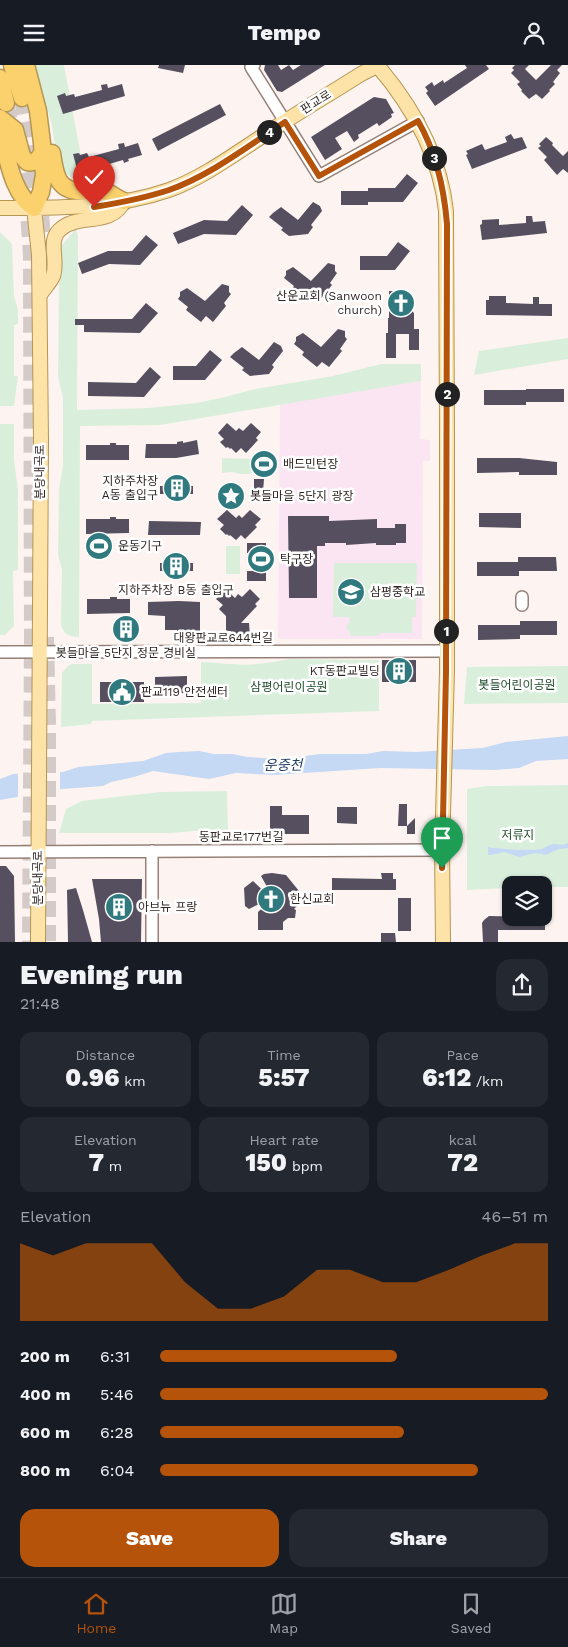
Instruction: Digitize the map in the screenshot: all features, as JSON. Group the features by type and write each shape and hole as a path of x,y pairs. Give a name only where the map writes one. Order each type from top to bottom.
{"highway":[{"path":"12,65 22,98"},
{"path":"0,131 17,185 26,202 34,208 41,191 44,175 43,150 38,111 27,68"},
{"path":"27,68 37,83 55,174 58,180 71,190 105,191 124,201"},
{"path":"0,77 3,110 15,130 22,156 27,162 33,163 38,159 43,150"}],"main road":[{"name":"판교로","path":"0,208 86,207 124,201 161,192 190,180 222,162 378,65"},
{"path":"378,65 392,82 418,121 427,141 440,177 447,224 446,711 442,850 443,942"},
{"path":"40,295 53,275 54,239 59,230 76,221 111,215 121,207 124,201"},
{"name":"분당내곡로","path":"34,208 39,255 41,441 38,942"}],"street":[{"path":"254,65 251,67 319,176 418,121"},
{"name":"대왕판교로644번길","path":"0,652 446,651"},
{"name":"동판교로177번길","path":"0,852 442,850"},
{"path":"152,851 152,942"}],"shaded area":[{"path":"421,381 420,439 430,440 430,461 423,461 422,639 280,639 278,637 280,404"}],"green space":[{"path":"35,65 64,65 83,167 82,182 77,181 58,168 52,125"},
{"path":"76,229 78,237 77,410 148,408 196,403 255,389 333,376 381,364 421,364 421,381 160,425 80,426 79,637 67,634 61,624 62,570 58,555 59,489 63,466 63,398 58,377 59,283 62,273 60,247"},
{"path":"0,232 12,244 14,296 18,310 18,324 14,325 14,376 18,376 14,406 0,406"},
{"path":"568,338 568,359 474,375 479,351"},
{"path":"0,424 14,424 14,460 18,490 18,570 13,571 14,626 5,635 0,635"},
{"path":"222,458 252,459 252,474 222,473"},
{"path":"226,546 240,546 240,574 226,574"},
{"path":"334,563 417,563 416,617 412,617 412,633 380,633 377,636 350,636 350,631 347,630 346,626 350,622 349,617 333,617"},
{"name":"삼평어린이공원","path":"289,659 379,660 379,711 92,721 91,724 61,727 62,673 72,664 92,664 92,704 201,703 201,662 247,665"},
{"name":"봇들어린이공원","path":"568,666 568,703 464,704 467,667"},
{"name":"저류지","path":"568,785 568,887 552,887 552,876 502,876 502,888 467,890 467,789 487,786"},
{"path":"227,791 228,831 59,833 66,809 82,801 161,792"}],"water":[{"name":"운중천","path":"568,736 568,759 536,761 519,768 495,770 380,768 274,775 236,773 209,779 153,771 111,782 103,786 62,789 0,800 0,779 13,774 63,772 78,767 143,761 166,753 199,751 265,758 320,754 366,754 383,751 416,752 482,748 506,742"},
{"path":"568,843 568,848 559,849 546,855 535,853 519,857 504,852 488,855 488,847 538,850 548,845"}],"pier":[{"path":"60,769 60,792 18,800 18,771"}],"building":[{"path":"159,65 185,65 183,73 158,68"},
{"path":"265,65 278,65 281,70 289,65 293,70 301,65 325,65 282,92 277,91 264,70"},
{"path":"465,65 486,65 489,69 435,106 426,93 428,91 425,87 432,82 434,86 443,80 444,83 467,68"},
{"path":"515,65 529,65 525,69 536,80 551,65 562,65 557,70 560,73 553,82 555,84 550,91 542,99 536,94 529,99 517,84 520,82 511,73"},
{"path":"107,84 108,88 122,84 125,96 63,114 57,96 65,93 66,96 74,94 75,97 102,90 101,85"},
{"path":"374,97 386,99 394,113 391,114 392,117 379,126 377,123 358,135 359,138 354,142 347,131 335,138 342,149 325,160 311,137"},
{"path":"220,104 226,115 158,151 152,139"},
{"path":"511,134 514,139 522,137 527,148 472,169 466,151 482,144 485,150 507,142 505,137"},
{"path":"546,137 563,156 568,151 568,173 563,169 557,175 544,160 547,157 538,148 541,146 539,144"},
{"path":"124,143 125,147 138,143 142,155 128,159 129,161 124,163 123,160 78,173 73,154 87,153 89,157 119,149 118,144"},
{"path":"407,174 418,183 403,202 368,202 368,205 341,205 341,191 395,188"},
{"path":"313,202 320,206 322,211 311,225 313,227 308,234 289,236 281,230 283,228 269,217 281,207 298,220"},
{"path":"242,205 253,215 236,235 204,234 178,244 173,233 204,220 227,221"},
{"path":"526,216 532,216 533,222 545,221 547,233 482,240 480,225 482,220 499,219 499,225 526,223"},
{"path":"146,235 158,245 140,265 109,264 82,274 78,263 108,251 132,251"},
{"path":"398,242 410,251 395,270 360,270 360,256 387,256"},
{"path":"328,263 335,265 337,273 330,283 332,285 319,301 312,296 307,301 292,289 294,286 284,278 286,271 293,267 311,281"},
{"path":"222,284 229,286 231,294 224,303 226,306 213,322 206,316 201,322 186,310 188,307 178,299 180,292 187,288 205,301"},
{"path":"389,291 410,292 411,310 414,313 414,329 419,329 419,350 409,350 409,334 396,334 396,358 386,358"},
{"path":"489,296 506,296 506,303 533,304 533,297 539,297 539,304 552,304 552,316 486,315 486,300 489,300"},
{"path":"146,303 158,313 140,333 84,332 84,325 75,325 75,319 132,319"},
{"path":"338,329 345,331 347,339 340,349 342,351 329,367 322,362 317,367 302,355 304,352 294,344 296,337 303,333 321,347"},
{"path":"274,342 281,346 283,351 272,365 274,367 269,374 250,376 242,370 244,368 230,357 242,347 259,360"},
{"path":"210,350 222,360 205,380 173,380 173,366 196,366"},
{"path":"150,367 161,377 144,397 88,396 88,382 136,383"},
{"path":"564,389 564,402 526,402 526,405 484,405 484,390"},
{"path":"227,423 236,431 239,428 243,431 251,423 261,432 256,438 258,440 246,453 241,448 236,453 231,448 226,448 220,442 224,439 218,433"},
{"path":"197,440 199,454 176,458 145,458 146,444 177,444 177,442 183,441 183,443"},
{"path":"110,443 129,445 129,460 86,460 86,445 110,445"},
{"path":"477,458 519,458 557,462 557,475 519,475 519,472 477,473"},
{"path":"254,479 264,479 263,492 254,502 248,496 254,490"},
{"name":"지하주차장 A동 출입구","path":"160,486 193,486 193,494 160,494"},
{"path":"227,510 236,518 239,515 242,518 250,510 261,519 255,525 257,527 245,539 241,535 236,540 230,535 226,535 220,529 224,525 217,519"},
{"path":"479,513 521,513 521,528 479,527"},
{"path":"288,516 329,516 329,521 377,519 377,528 395,528 395,524 406,524 406,543 396,543 396,545 376,545 376,543 346,545 346,543 325,543 325,546 317,546 317,598 289,598"},
{"path":"110,517 129,519 129,533 86,534 86,519 110,519"},
{"path":"149,521 201,522 200,535 148,535"},
{"path":"247,543 266,543 266,552 247,553"},
{"path":"518,557 556,557 557,571 519,571 519,576 477,576 477,562 518,562"},
{"name":"지하주차장 B동 출입구","path":"160,563 193,563 193,571 160,571"},
{"path":"247,571 266,571 266,581 247,581"},
{"path":"226,589 235,598 238,594 242,597 250,589 260,599 255,604 257,606 241,623 249,623 250,636 231,636 231,631 226,631 226,616 219,609 223,605 216,599"},
{"path":"110,597 130,599 130,613 87,614 87,599 110,599"},
{"path":"148,602 200,602 200,631 196,631 196,636 177,637 177,630 165,630 165,616 148,615"},
{"path":"520,621 557,621 557,635 520,635 520,639 478,640 478,625 520,625"},
{"name":"KT동판교빌딩","path":"382,660 416,660 416,682 382,682"},
{"path":"187,676 187,693 163,693 163,686 155,686 155,677"},
{"name":"판교119 안전센터","path":"100,682 144,682 144,702 100,702"},
{"path":"399,804 407,804 407,826 398,826"},
{"path":"270,806 282,806 282,815 309,815 309,834 280,834 280,838 270,838"},
{"path":"337,807 357,807 357,824 337,823"},
{"path":"415,818 415,834 407,834 407,826"},
{"path":"0,866 6,866 14,876 15,942 0,942"},
{"path":"272,873 286,875 299,891 297,906 294,909 296,910 295,918 288,918 283,922 283,930 258,930 258,912 272,899 275,901 261,876"},
{"path":"381,873 393,873 393,879 396,879 396,890 332,890 332,878 382,879"},
{"name":"아브뉴 프랑","path":"92,879 142,879 141,942 101,942"},
{"path":"253,881 271,898 249,909 245,906 244,888"},
{"path":"76,888 92,942 68,942 67,890"},
{"path":"398,898 411,898 411,931 398,931"},
{"path":"489,916 502,916 502,926 545,926 545,930 498,930 498,942 483,942 482,923"},
{"path":"381,933 395,933 396,942 381,942"}],"tunnel":[{"path":"22,98 40,200 44,252"},
{"path":"6,103 23,177 28,211 31,257 32,638 30,942"},
{"path":"46,637 48,942"}],"place":[{"name":"산운교회 (Sanwoon church)","path":"401,303"},
{"name":"배드민턴장","path":"264,464"},
{"name":"지하주차장 A동 출입구","path":"177,488"},
{"name":"봇들마을 5단지 광장","path":"231,496"},
{"name":"운동기구","path":"99,546"},
{"name":"탁구장","path":"261,559"},
{"name":"지하주차장 B동 출입구","path":"176,566"},
{"name":"삼평중학교","path":"351,592"},
{"name":"봇들마을 5단지 정문 경비실","path":"126,629"},
{"name":"KT동판교빌딩","path":"399,671"},
{"name":"판교119 안전센터","path":"122,692"},
{"name":"한신교회","path":"271,899"},
{"name":"아브뉴 프랑","path":"119,907"}],"route":[{"path":"94,207 148,196 178,186 222,162 285,122 319,176 418,121 431,149 440,177 447,224 446,671 442,868"}]}
